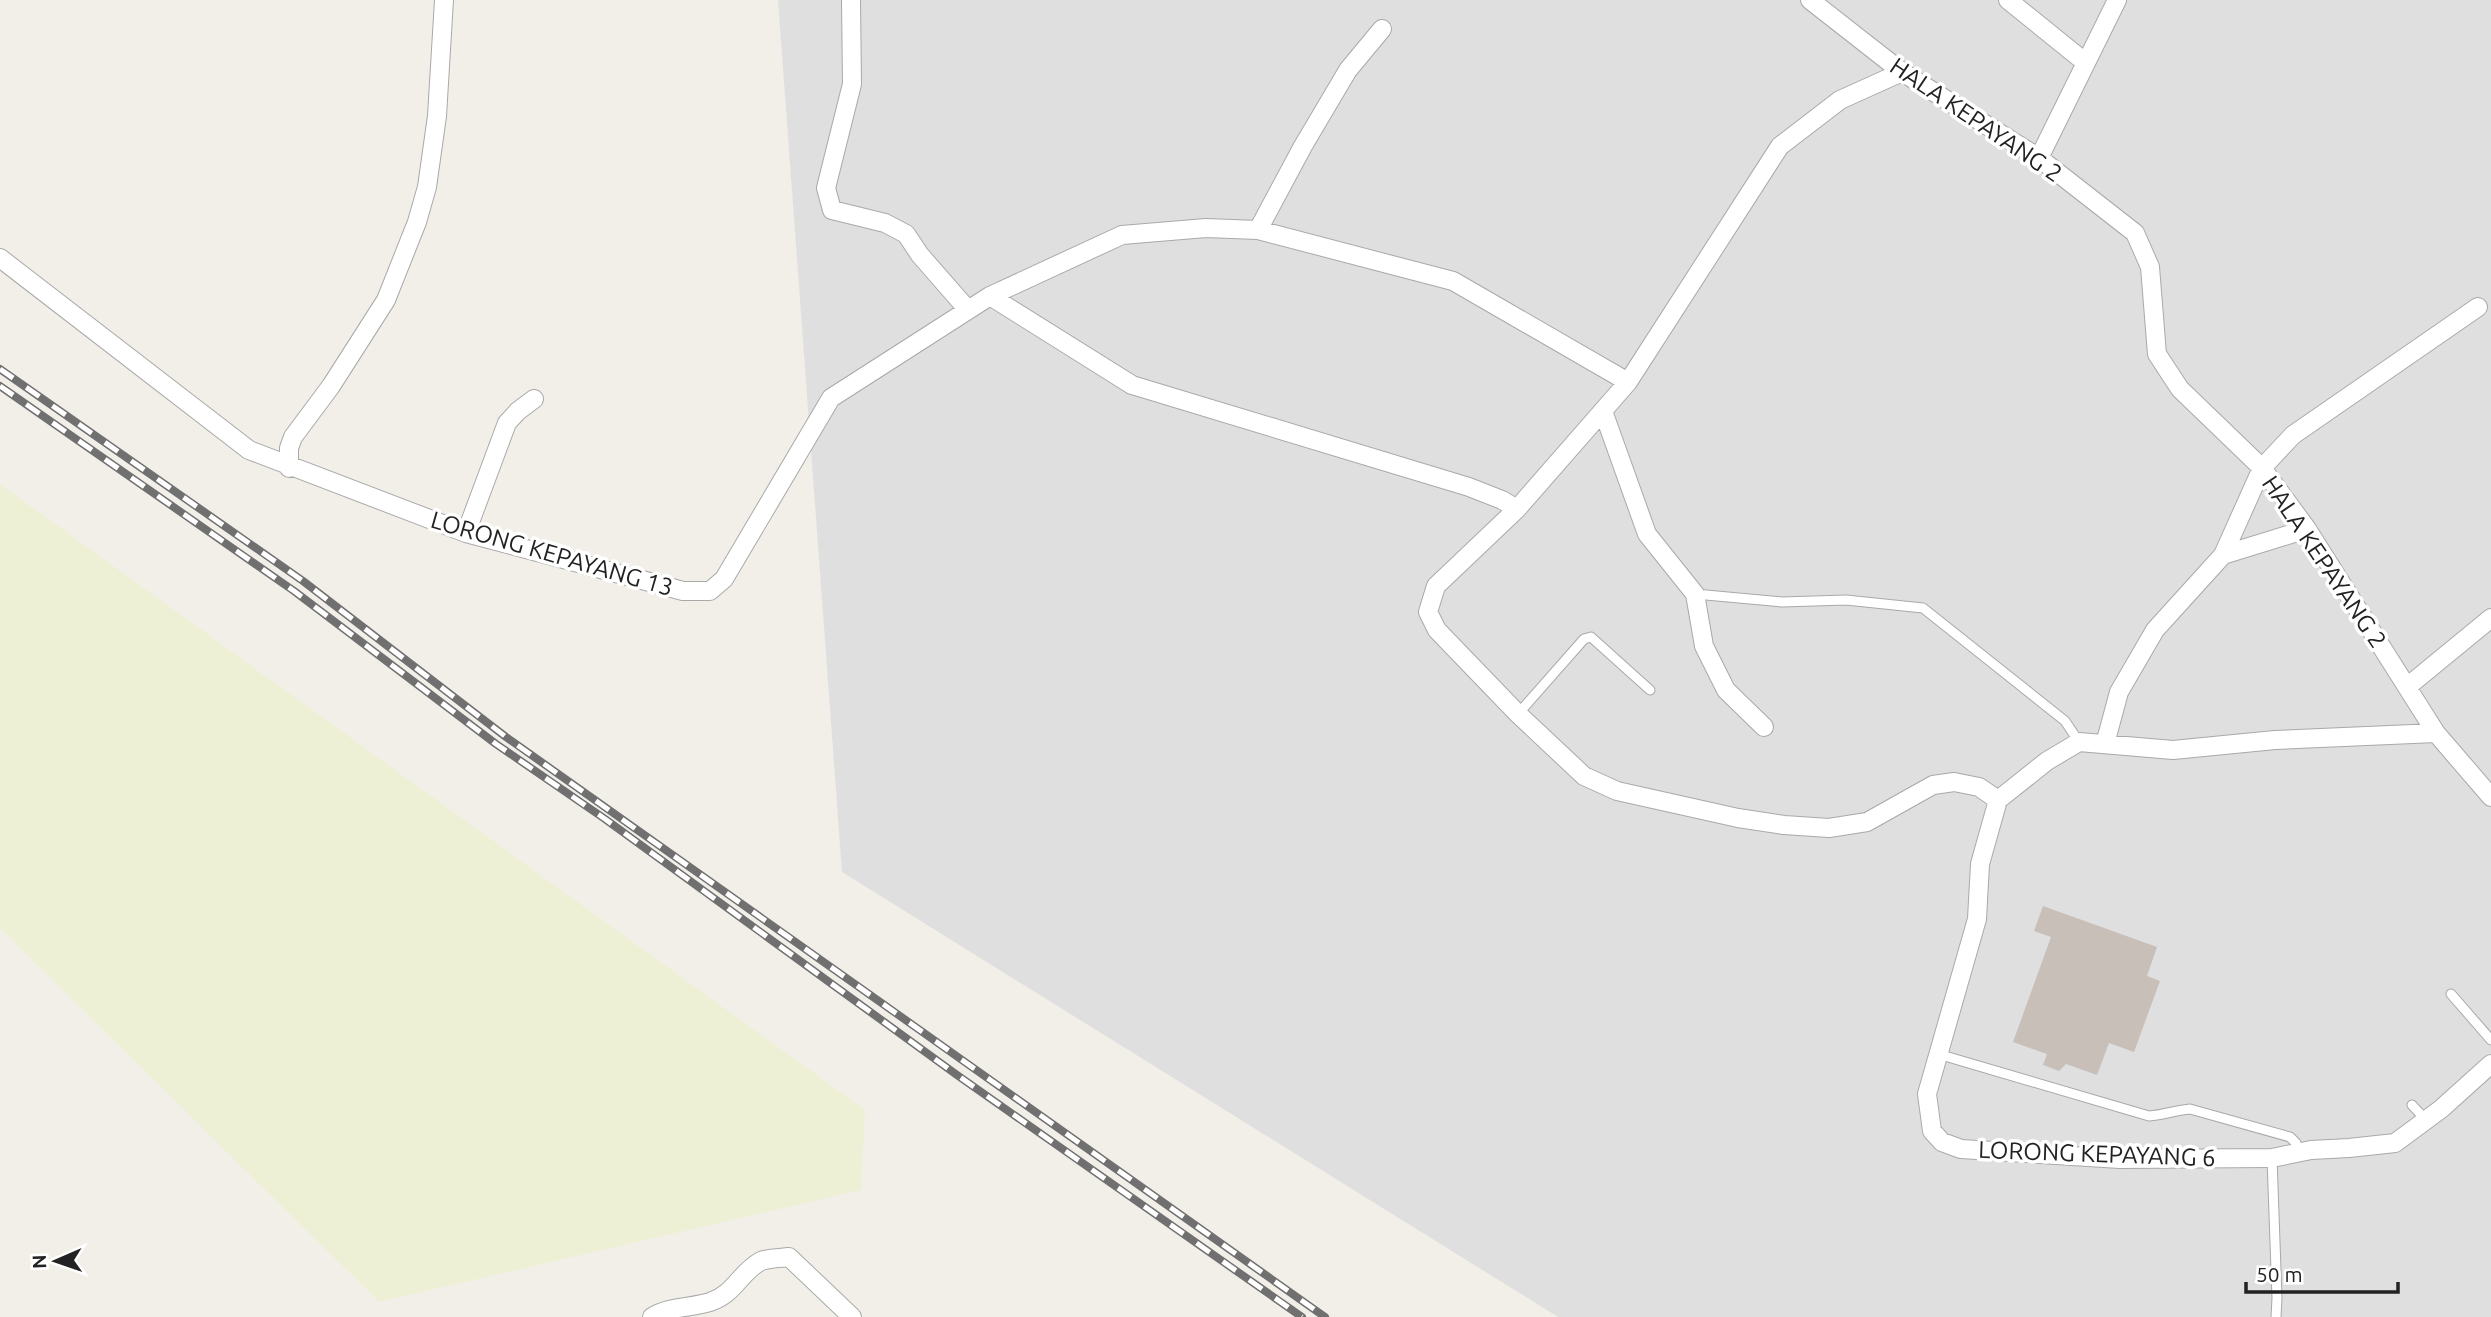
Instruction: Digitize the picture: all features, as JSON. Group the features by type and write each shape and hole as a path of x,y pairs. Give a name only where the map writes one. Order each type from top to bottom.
{"street":[{"path":"289,467 289,448 293,437 331,386 386,300 417,222 427,187 436,128 444,0"},
{"path":"851,0 852,84 826,188 832,210 885,223 906,234 920,255 968,310"},
{"name":"HALA KEPAYANG 2","path":"1810,0 1902,72 2039,158 2135,233 2150,267 2157,354 2180,389 2262,468 2307,529 2436,733 2491,797"},
{"path":"2008,0 2086,63"},
{"path":"2039,158 2117,0"},
{"path":"1258,230 1348,70 1382,29"},
{"path":"1902,72 1840,100 1780,146 1628,382 1517,509 1436,586 1428,612 1437,630 1518,714 1584,776 1618,791 1738,818 1784,825 1829,828 1867,822 1933,785 1954,782 1979,787 1998,800 2047,761 2079,741 2173,750 2275,740 2436,733"},
{"name":"LORONG KEPAYANG 13","path":"0,258 249,450 466,533 683,591 710,591 724,579 831,398 990,296 1122,235 1206,228 1258,230 1453,281 1628,382"},
{"path":"990,296 1132,385 1469,487 1517,509"},
{"path":"2105,744 2119,692 2155,630 2223,555 2262,468 2293,435 2478,307"},
{"path":"466,533 507,423 534,399"},
{"path":"1603,411 1647,534 1695,594 1704,646 1726,690 1764,727"},
{"path":"2223,555 2307,529"},
{"path":"2407,687 2491,618"},
{"name":"LORONG KEPAYANG 6","path":"1998,800 1980,864 1977,919 1927,1094 1932,1131 1942,1142 1961,1149 2120,1159 2272,1158 2395,1143 2491,1064"},
{"path":"652,1317 661,1311 710,1301 732,1291 745,1273 763,1260 789,1257 852,1317"}],"lane":[{"path":"1695,594 1782,602 1846,600 1923,608 2065,721 2079,741"},
{"path":"1518,714 1584,639 1591,637 1650,690"},
{"path":"2451,994 2491,1040"},
{"path":"1938,1054 2150,1116 2190,1109 2290,1137 2296,1143 2299,1153"},
{"path":"2412,1105 2426,1120"},
{"path":"2272,1158 2276,1317"}],"shaded area":[{"path":"778,0 2491,0 2491,1317 1558,1317 842,872"}],"green space":[{"path":"0,484 865,1110 861,1190 379,1302 0,928"}],"building":[{"path":"2043,906 2157,947 2147,976 2160,981 2134,1052 2109,1043 2097,1075 2066,1064 2059,1071 2043,1065 2047,1054 2013,1042 2051,937 2034,931"}],"railway":[{"path":"0,369 303,581 506,737 1325,1317"},
{"path":"0,386 294,591 496,744 605,819 957,1075 1302,1317"}]}
